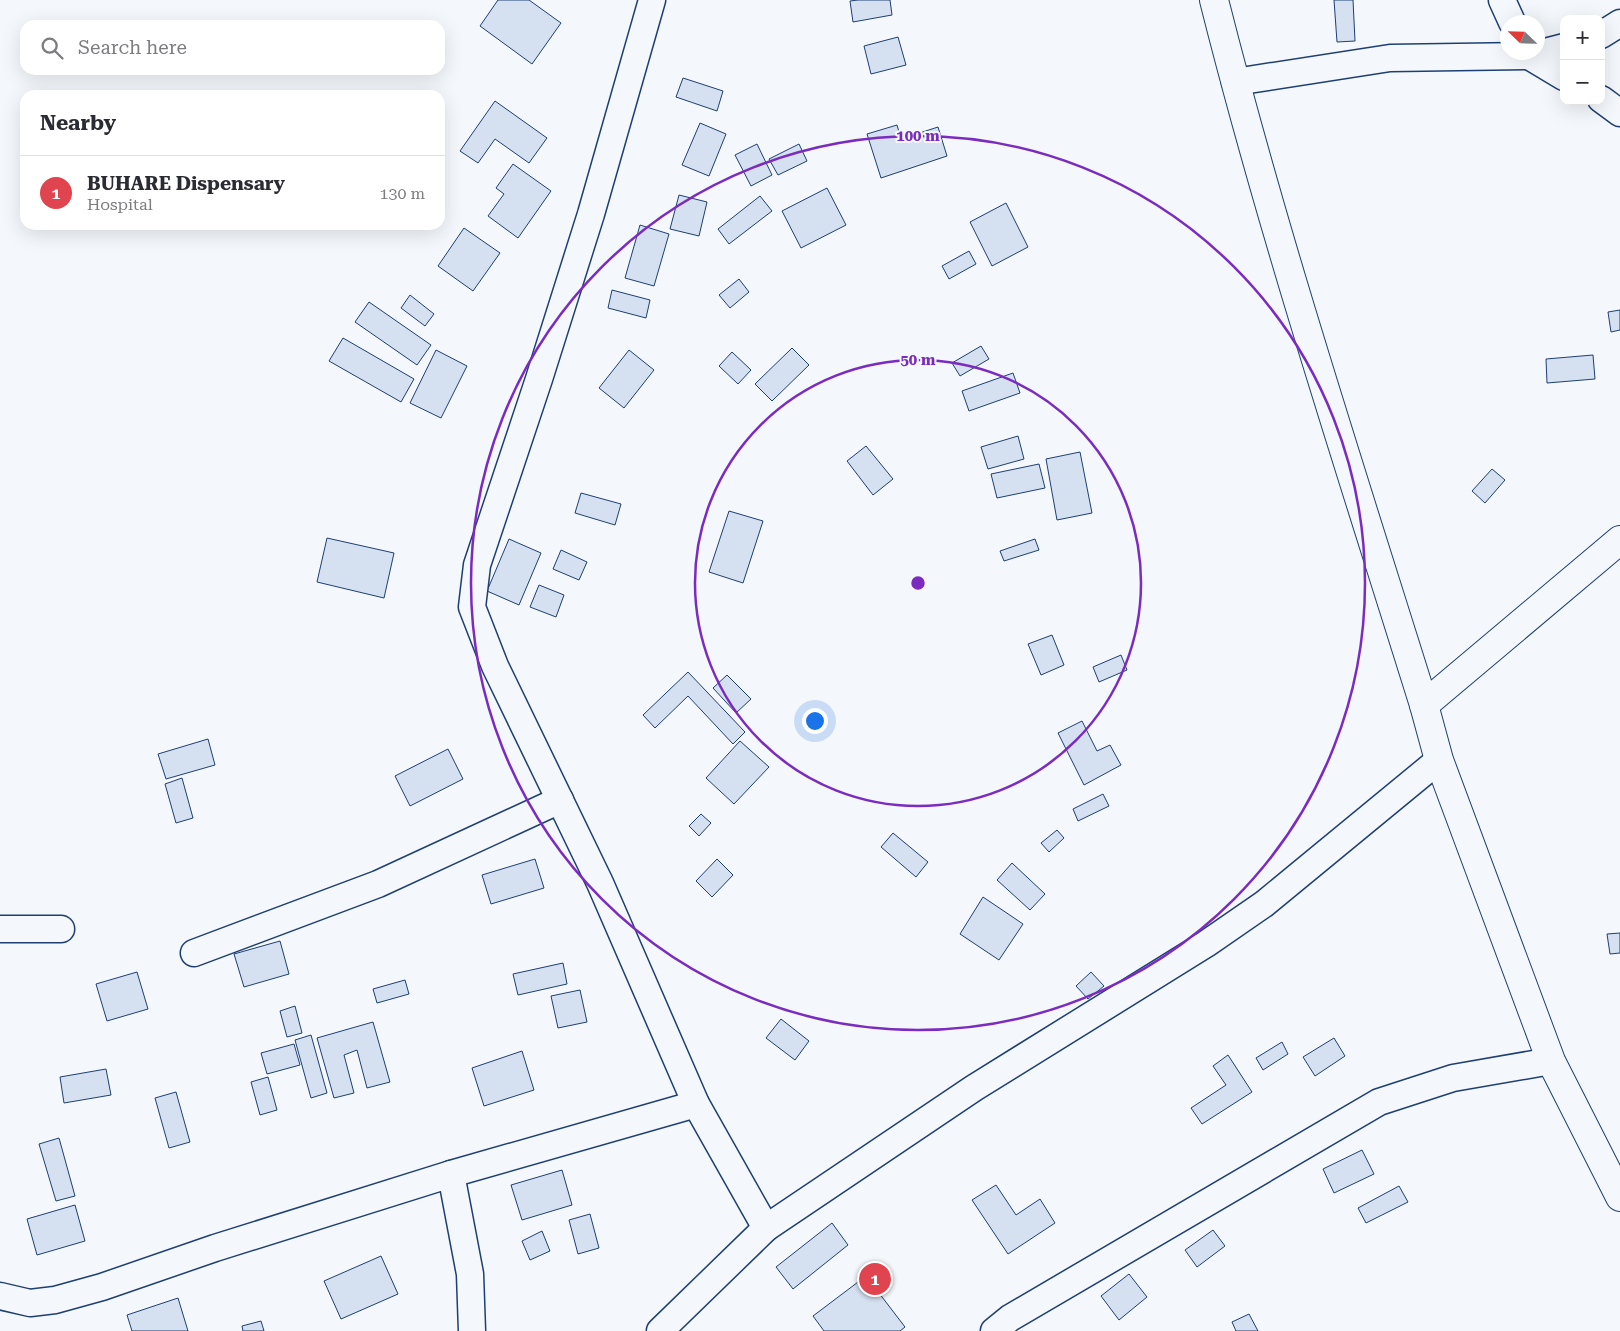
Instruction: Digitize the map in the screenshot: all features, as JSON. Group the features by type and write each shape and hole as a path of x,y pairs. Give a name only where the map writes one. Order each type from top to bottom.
{"main road":[{"path":"1214,0 1235,82 1316,361 1424,706 1439,760 1551,1062 1620,1197"},
{"path":"1424,706 1620,540"}],"street":[{"path":"652,0 579,250 477,565 472,607 495,666 600,883 696,1104 766,1228"},
{"path":"1502,0 1509,15"},
{"path":"1605,32 1620,23"},
{"path":"1545,51 1560,48"},
{"path":"1235,82 1390,58 1500,55"},
{"path":"1537,60 1560,74"},
{"path":"1605,102 1620,113"},
{"path":"660,1331 766,1228 974,1088 1206,944 1264,904 1439,760"},
{"path":"194,953 378,884 560,800"},
{"path":"0,929 62,929"},
{"path":"994,1331 1010,1318 1379,1102 1453,1078 1551,1062"},
{"path":"0,1296 30,1302 55,1300 102,1287 216,1248 451,1174 696,1104"},
{"path":"451,1174 470,1274 472,1331"}],"building":[{"path":"498,0 529,0 561,23 532,64 480,26"},
{"path":"890,0 892,15 853,22 850,1"},
{"path":"1334,0 1353,0 1355,41 1337,42"},
{"path":"898,37 906,65 871,74 864,46"},
{"path":"683,78 723,91 717,111 676,97"},
{"path":"495,101 547,138 529,163 495,139 478,163 460,151"},
{"path":"700,123 726,134 709,176 682,165"},
{"path":"897,125 901,139 938,127 947,156 881,178 867,134"},
{"path":"757,144 772,175 751,186 735,155"},
{"path":"799,144 807,161 778,175 769,159"},
{"path":"513,164 551,191 518,238 488,216 504,194 496,188"},
{"path":"827,188 846,225 801,248 782,211"},
{"path":"679,195 707,202 699,236 670,229"},
{"path":"760,196 772,211 729,244 718,229"},
{"path":"1006,203 1028,247 992,266 970,222"},
{"path":"640,225 669,234 654,286 625,278"},
{"path":"464,228 500,253 473,291 438,266"},
{"path":"969,251 976,264 949,279 942,266"},
{"path":"739,279 749,292 730,308 719,295"},
{"path":"612,290 650,300 646,318 608,308"},
{"path":"410,295 434,314 425,326 401,308"},
{"path":"369,302 431,345 417,365 355,322"},
{"path":"1620,310 1620,330 1611,332 1608,312"},
{"path":"343,338 414,379 401,402 329,361"},
{"path":"981,346 989,359 960,376 952,363"},
{"path":"792,348 809,365 772,401 755,384"},
{"path":"436,350 467,366 441,418 410,403"},
{"path":"629,350 654,370 624,408 599,388"},
{"path":"732,352 751,370 738,384 719,366"},
{"path":"1593,355 1595,379 1547,383 1546,359"},
{"path":"1013,373 1020,393 969,411 962,391"},
{"path":"1018,436 1024,459 988,469 981,447"},
{"path":"866,446 893,479 873,495 847,461"},
{"path":"1080,452 1092,513 1057,520 1046,459"},
{"path":"1039,464 1045,488 997,498 991,474"},
{"path":"1492,469 1505,480 1485,503 1472,491"},
{"path":"581,493 621,504 615,525 575,513"},
{"path":"729,511 763,521 743,583 709,572"},
{"path":"327,538 394,553 384,598 317,582"},
{"path":"509,539 541,553 519,605 487,591"},
{"path":"1035,539 1039,550 1004,561 1000,551"},
{"path":"561,550 587,562 579,580 553,569"},
{"path":"539,585 564,595 556,617 530,607"},
{"path":"1052,635 1064,665 1041,675 1028,644"},
{"path":"1121,655 1127,670 1099,682 1093,667"},
{"path":"688,672 745,732 733,744 688,696 655,728 643,715"},
{"path":"727,675 751,699 736,713 713,688"},
{"path":"1082,721 1097,751 1110,745 1121,765 1084,785 1058,733"},
{"path":"208,739 215,765 166,779 158,754"},
{"path":"740,741 769,767 734,804 706,778"},
{"path":"448,749 463,779 410,806 395,776"},
{"path":"182,778 193,818 176,823 165,784"},
{"path":"1103,794 1109,806 1078,821 1073,809"},
{"path":"701,814 711,823 699,836 689,826"},
{"path":"1057,830 1064,838 1049,852 1041,843"},
{"path":"893,833 928,862 916,877 881,847"},
{"path":"535,859 544,888 491,904 482,875"},
{"path":"717,859 733,875 712,897 696,881"},
{"path":"1012,863 1045,894 1030,910 997,880"},
{"path":"983,897 1023,924 999,960 960,934"},
{"path":"1620,933 1620,953 1610,954 1607,934"},
{"path":"280,941 289,974 244,987 234,954"},
{"path":"563,963 567,984 518,995 513,974"},
{"path":"137,972 148,1009 107,1021 96,984"},
{"path":"1091,972 1104,986 1088,999 1076,986"},
{"path":"405,980 409,994 377,1003 373,989"},
{"path":"580,990 587,1022 558,1028 551,996"},
{"path":"295,1006 302,1033 287,1037 280,1011"},
{"path":"781,1019 809,1041 795,1060 766,1038"},
{"path":"373,1022 390,1082 367,1088 357,1050 344,1055 354,1093 334,1098 317,1038"},
{"path":"311,1035 327,1093 311,1098 295,1040"},
{"path":"1334,1038 1345,1056 1315,1076 1303,1057"},
{"path":"1282,1042 1288,1054 1263,1070 1256,1058"},
{"path":"294,1044 300,1065 267,1074 261,1053"},
{"path":"522,1051 534,1090 484,1106 472,1068"},
{"path":"1228,1055 1252,1092 1202,1124 1191,1108 1226,1085 1213,1066"},
{"path":"106,1069 111,1095 64,1103 60,1077"},
{"path":"268,1077 277,1110 260,1115 251,1082"},
{"path":"176,1092 190,1142 169,1148 155,1098"},
{"path":"59,1138 75,1196 56,1201 39,1144"},
{"path":"1362,1150 1374,1174 1334,1193 1323,1169"},
{"path":"562,1170 572,1205 522,1220 511,1185"},
{"path":"996,1185 1016,1215 1040,1199 1055,1223 1008,1254 972,1200"},
{"path":"1399,1186 1408,1202 1366,1223 1358,1208"},
{"path":"75,1205 85,1241 37,1255 27,1219"},
{"path":"590,1214 599,1248 578,1254 569,1220"},
{"path":"832,1223 848,1245 793,1289 776,1267"},
{"path":"1213,1230 1225,1246 1197,1267 1185,1250"},
{"path":"542,1231 550,1251 530,1260 522,1241"},
{"path":"381,1256 398,1294 341,1319 324,1281"},
{"path":"1129,1274 1147,1297 1119,1320 1101,1296"},
{"path":"866,1276 905,1327 900,1331 824,1331 813,1316"},
{"path":"178,1298 188,1331 132,1331 127,1315"},
{"path":"1249,1314 1258,1331 1236,1331 1232,1322"},
{"path":"261,1321 264,1331 243,1331 242,1326"}],"place":[{"name":"BUHARE Dispensary","path":"875,1279"}]}
